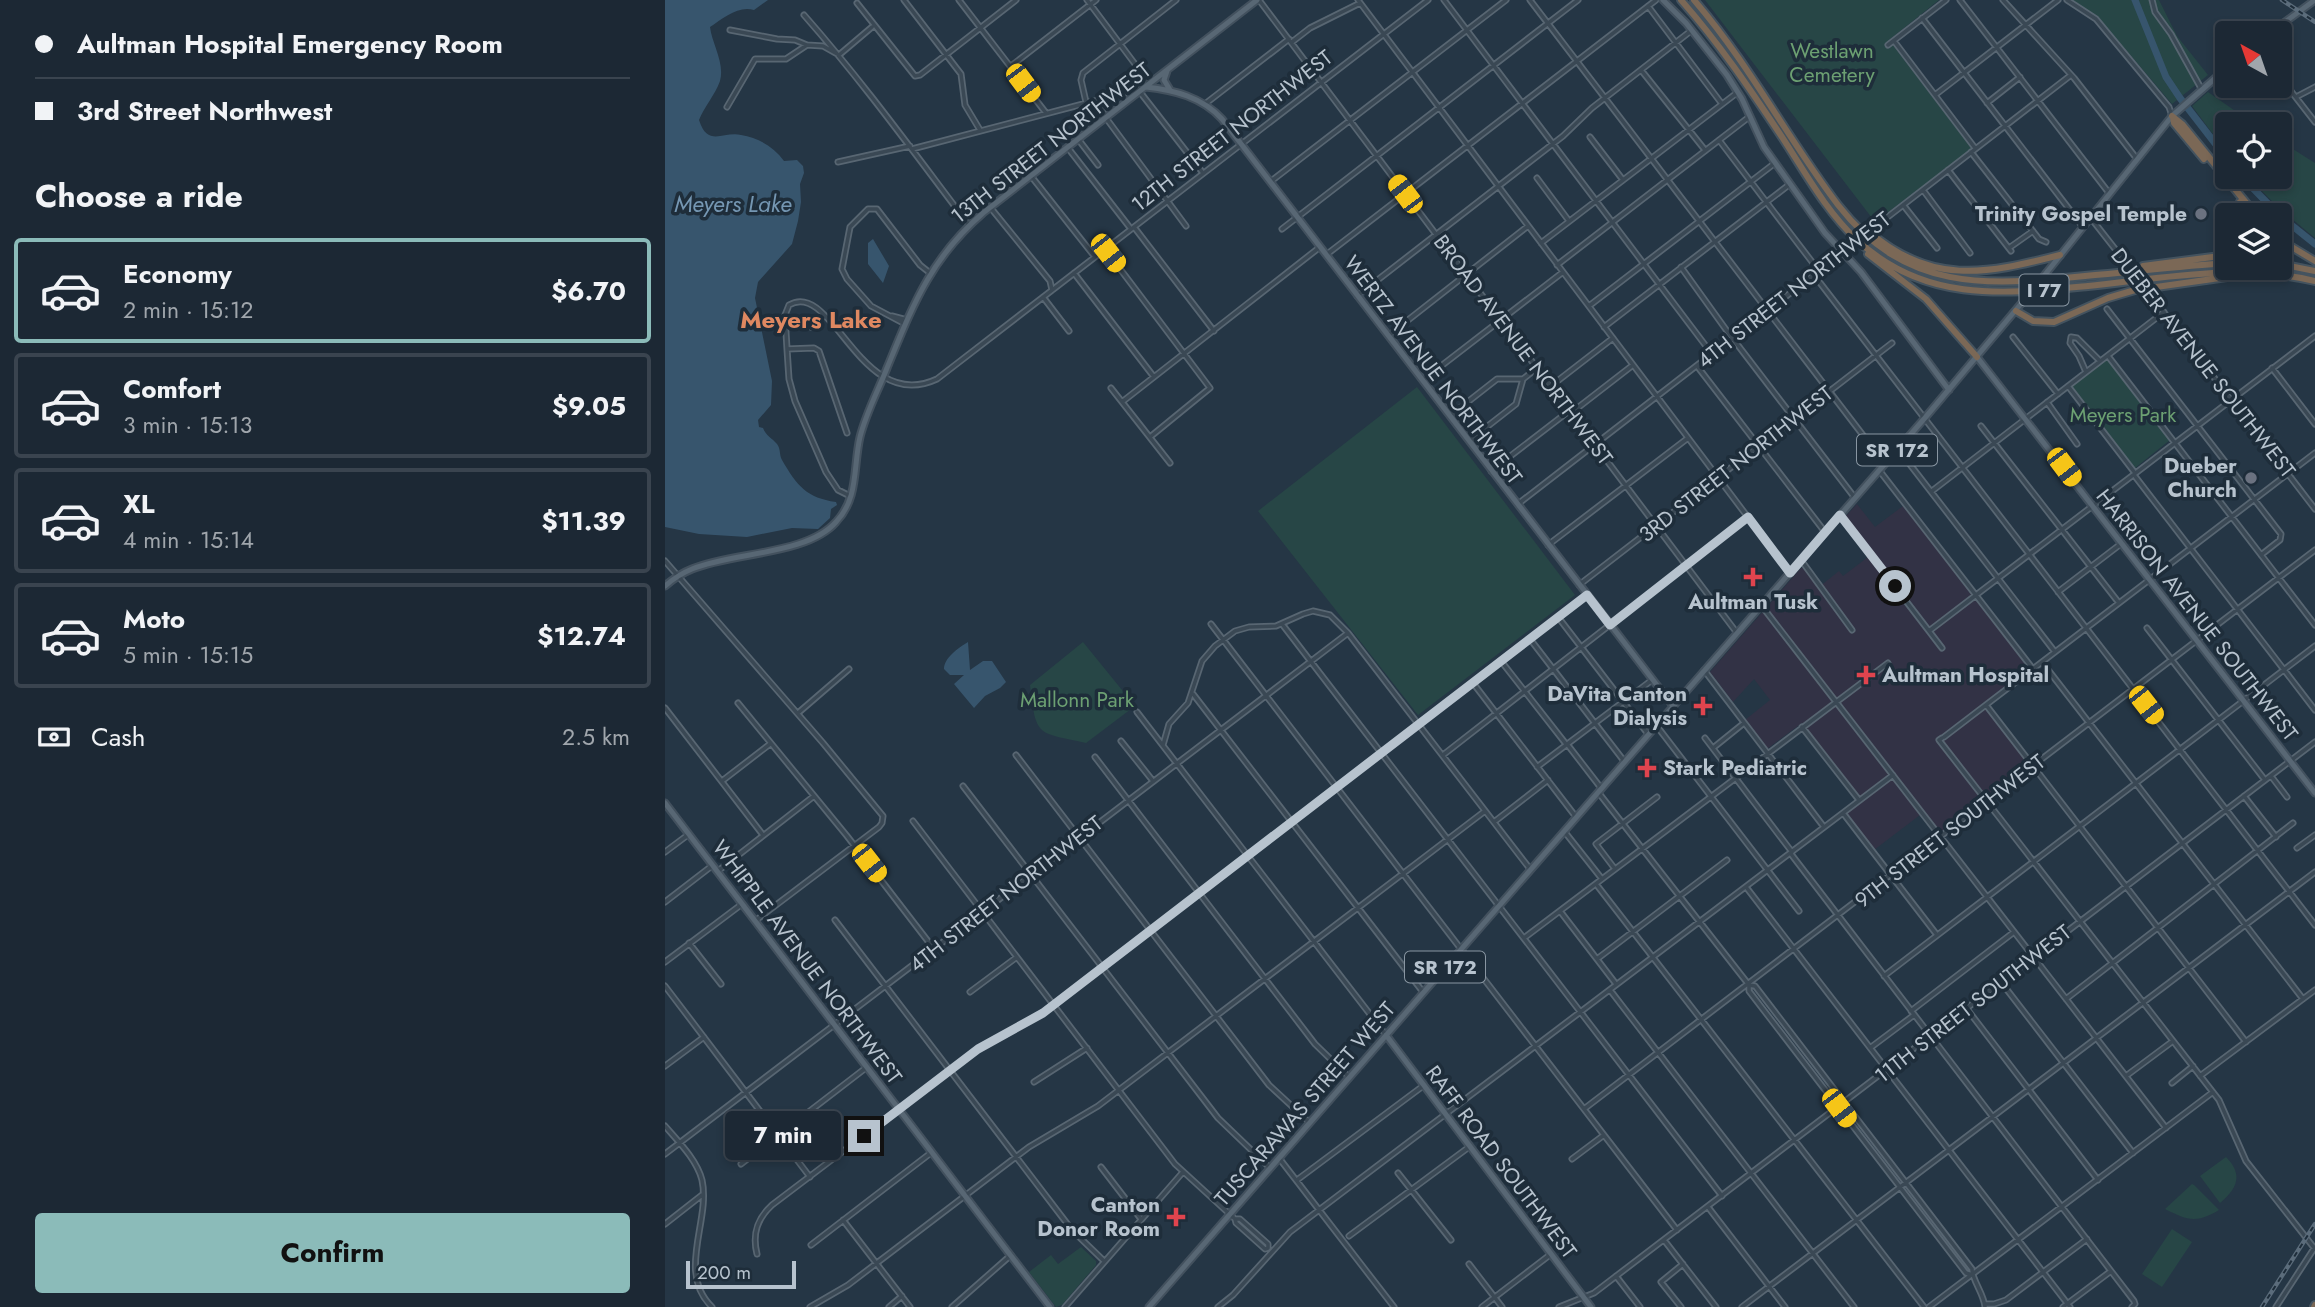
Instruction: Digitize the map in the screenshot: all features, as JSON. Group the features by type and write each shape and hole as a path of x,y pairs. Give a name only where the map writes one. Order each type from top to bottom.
{"highway":[{"name":"I 77","path":"1679,0 1697,18 1745,82 1811,183 1842,224 1874,254 1918,278 1955,289 2018,292 2215,274"},
{"name":"I 77","path":"1694,0 1753,76 1839,206 1887,251 1914,266 1943,276 1995,283 2215,263"},
{"path":"2172,116 2174,123 2240,203"},
{"path":"2172,116 2182,124 2246,203"},
{"path":"1811,183 1815,196 1844,232 1926,299 1977,356"},
{"path":"1839,206 1888,246 1913,259 1942,269 1994,271 2060,255"},
{"path":"2292,247 2315,261"},
{"path":"2093,275 2215,257"},
{"path":"2292,266 2315,271"},
{"name":"I 77","path":"2292,276 2315,281"},
{"path":"2016,311 2033,321 2054,322 2108,298 2135,290 2215,278"}],"main road":[{"name":"13TH STREET NORTHWEST","path":"883,378 930,273 969,225 1258,0"},
{"path":"1663,0 1692,30 1738,92 1760,141 1831,241 1861,272 1949,390"},
{"path":"2286,21 2315,0"},
{"path":"1168,70 1165,85 1173,92"},
{"name":"TUSCARAWAS STREET WEST","path":"1149,1307 1233,1217 1270,1168 1385,1035 1949,390 2172,116 2215,78"},
{"name":"WERTZ AVENUE NORTHWEST","path":"1148,86 1205,104 1222,118 1673,706"},
{"name":"HARRISON AVENUE SOUTHWEST","path":"1977,356 2315,793"},
{"path":"665,586 680,575 709,563 814,539 838,520 851,497 863,430 883,378"},
{"name":"WHIPPLE AVENUE NORTHWEST","path":"665,803 1050,1307"},
{"name":"RAFF ROAD SOUTHWEST","path":"1385,1035 1591,1307"}],"street":[{"path":"904,0 963,78 965,105 980,130"},
{"path":"959,0 1046,113"},
{"path":"857,3 915,76 920,75 1016,0"},
{"path":"1011,66 1089,2 1096,0"},
{"path":"1087,103 1081,80 1083,73 1176,0"},
{"name":"BROAD AVENUE NORTHWEST","path":"1258,0 1737,633"},
{"name":"12TH STREET NORTHWEST","path":"883,378 910,385 937,379 1428,0"},
{"path":"1444,0 1712,354"},
{"path":"1270,182 1506,0"},
{"path":"1530,0 1885,464"},
{"path":"1282,229 1578,0"},
{"path":"1326,255 1656,0"},
{"path":"1888,45 1946,0"},
{"path":"1960,0 2109,194"},
{"path":"2003,0 2071,75 2137,159"},
{"path":"1935,95 2058,0"},
{"path":"2067,0 2096,19 2169,107 2172,116"},
{"path":"2153,0 2155,12 2171,34 2201,90"},
{"path":"1205,104 1290,41 1359,1 1790,573"},
{"path":"838,162 911,148 1148,86 1089,2"},
{"path":"1648,6 1723,104"},
{"path":"804,15 839,55 969,225"},
{"path":"1922,18 2083,227"},
{"path":"839,55 869,28 874,27"},
{"path":"730,30 795,40 823,47 839,55"},
{"path":"1357,296 1553,144 1604,98 1692,30"},
{"path":"1894,41 2033,231 2046,242"},
{"path":"727,107 754,60 785,59 807,45"},
{"path":"1641,69 1705,150"},
{"name":"4TH STREET NORTHWEST","path":"1517,505 2071,75"},
{"path":"1987,103 2020,77"},
{"path":"2296,97 2315,87"},
{"path":"1140,92 1203,173"},
{"path":"1541,243 1738,92"},
{"path":"2293,93 2315,122"},
{"path":"1098,100 1105,118 1186,226"},
{"path":"1557,264 1749,117"},
{"path":"1590,137 1623,180"},
{"path":"1078,139 1098,165"},
{"path":"1719,140 1819,271"},
{"path":"1068,147 1214,331"},
{"path":"1589,306 1775,163"},
{"path":"1948,170 2010,250 2033,231"},
{"path":"1031,176 1095,257"},
{"path":"1537,178 1569,221"},
{"path":"1604,327 1790,184"},
{"path":"1923,190 1971,253"},
{"path":"1903,205 1937,248"},
{"path":"990,207 1050,281 1052,290"},
{"path":"906,322 871,306 847,278 842,269 850,227 868,209 877,209 922,268 930,273"},
{"name":"DUEBER AVENUE SOUTHWEST","path":"2090,217 2315,509"},
{"path":"1388,336 1528,226"},
{"path":"1122,401 1320,247"},
{"path":"1105,249 1210,389 1150,437"},
{"path":"1682,267 1732,338 1856,498"},
{"path":"1422,381 1563,272"},
{"path":"1075,273 1154,377"},
{"path":"1814,275 2315,925"},
{"path":"1043,297 1069,331"},
{"path":"851,497 837,488 816,451 793,394 785,315 789,305 799,301 807,302 823,315 869,367 883,378"},
{"path":"2106,309 2282,537 2261,555"},
{"path":"1932,491 2164,312"},
{"path":"811,327 823,315"},
{"path":"1929,631 2315,336"},
{"path":"2013,337 2058,394"},
{"path":"2086,372 2070,343 2071,337 2077,338 2100,361"},
{"path":"1551,386 1613,338"},
{"name":"3RD STREET NORTHWEST","path":"1579,585 1892,343"},
{"path":"787,349 814,348 819,351 847,433"},
{"path":"2108,356 2315,625"},
{"path":"1491,471 1633,365"},
{"path":"1697,366 1825,532"},
{"path":"1468,442 1516,404 1523,379 1537,368"},
{"path":"2272,368 2315,425"},
{"path":"1449,416 1497,379 1523,379"},
{"path":"2068,386 2315,710"},
{"path":"1111,388 1170,463"},
{"path":"2047,402 2077,444"},
{"path":"1980,426 2119,604"},
{"path":"1548,545 1688,438"},
{"path":"1898,449 2055,652"},
{"path":"2276,1307 2315,1248 2246,1161 2227,1114 2213,1092 1987,802 1942,738 2315,453"},
{"path":"1879,470 2033,669"},
{"path":"1840,515 1942,648"},
{"path":"1443,755 1748,517"},
{"path":"2058,592 2122,543"},
{"name":"9TH STREET SOUTHWEST","path":"1584,1110 2315,550"},
{"path":"1801,560 1852,630"},
{"path":"665,561 680,575 797,713 873,803 883,819 879,827 755,921"},
{"path":"757,1255 755,1234 761,1219 772,1205 985,1045 1027,1024 1054,1005 1587,595"},
{"path":"1761,605 2166,1128"},
{"path":"1163,745 1169,724 1184,709 1192,693 1202,661 1222,639 1243,628 1282,624 1308,612 1324,613 1334,618 1348,633 1530,869"},
{"path":"1558,617 1648,734"},
{"path":"1211,624 1677,1230"},
{"path":"1282,624 1722,1196"},
{"path":"2147,628 2265,780"},
{"name":"4TH STREET NORTHWEST","path":"665,1154 1348,633"},
{"path":"1530,639 1624,761"},
{"path":"1884,976 2315,646"},
{"path":"1501,661 1567,744 1623,824 1749,985 1749,991 1966,1273 1972,1275"},
{"path":"1524,938 1889,661"},
{"path":"2042,662 2303,999"},
{"path":"797,713 849,668"},
{"path":"1704,670 1825,827"},
{"path":"1537,767 1652,680"},
{"path":"1472,683 1576,817"},
{"path":"1192,693 1423,992"},
{"path":"738,702 855,845 934,949"},
{"path":"1986,705 2246,1042"},
{"path":"665,708 763,835"},
{"path":"1137,712 1385,1035"},
{"path":"1712,748 1744,723"},
{"path":"1656,725 1800,911"},
{"path":"1802,727 1859,801"},
{"path":"1705,738 2111,1270 2133,1305"},
{"path":"1121,741 1153,781"},
{"name":"11TH STREET SOUTHWEST","path":"1559,1307 1594,1293 2315,742"},
{"path":"721,781 770,744"},
{"path":"1016,755 1269,1085 1310,1122"},
{"path":"1095,757 1322,1052 1349,1077"},
{"path":"1218,1307 1233,1295 1270,1249 1290,1232 1893,775"},
{"path":"2271,776 2287,797"},
{"path":"1494,822 1548,780"},
{"path":"963,786 1225,1127 1270,1168"},
{"path":"717,872 814,796"},
{"path":"2244,796 2276,837"},
{"path":"1615,869 1596,844 1657,797"},
{"path":"810,1307 839,1291 877,1264 1045,1136 1091,1111 1485,811"},
{"path":"1843,813 1937,935"},
{"path":"913,821 1183,1172 1265,1249 1270,1249"},
{"path":"2066,999 2293,823"},
{"path":"1564,831 1602,879"},
{"path":"665,852 689,834"},
{"path":"2297,848 2315,835"},
{"path":"1597,959 1727,860"},
{"path":"665,902 713,865"},
{"path":"1742,1307 2315,872"},
{"path":"1596,884 1926,1307 2213,1092"},
{"path":"1746,887 2067,1306 2111,1270"},
{"path":"665,962 742,904"},
{"path":"1560,911 1617,985"},
{"path":"835,920 1072,1230 1104,1261"},
{"path":"1870,1048 2014,932"},
{"path":"689,943 721,984"},
{"path":"969,992 1017,957"},
{"path":"2001,982 2133,1153"},
{"path":"1749,985 1755,986 1972,1269 1985,1306 2004,1301 2087,1239"},
{"path":"665,986 810,1177"},
{"path":"1610,990 1854,1307"},
{"path":"2200,1076 2315,990"},
{"path":"1966,1009 2098,1180"},
{"path":"665,1066 704,1037"},
{"path":"2126,1076 2173,1041"},
{"path":"1034,1082 1087,1048"},
{"path":"2172,1083 2193,1066"},
{"path":"741,1164 867,1067"},
{"path":"1297,1180 1423,1086"},
{"path":"665,1126 699,1172 702,1195 696,1273 702,1294 712,1307"},
{"path":"1572,1160 1604,1135"},
{"path":"1349,1236 1469,1147"},
{"path":"811,1245 932,1152"},
{"path":"1279,1158 1394,1307"},
{"path":"1101,1167 1141,1219"},
{"path":"1065,1307 1183,1172"},
{"path":"1398,1173 1451,1240"},
{"path":"665,1224 702,1195"},
{"path":"1708,1207 1785,1307"},
{"path":"843,1220 910,1307"},
{"path":"1664,1240 1716,1307"},
{"path":"952,1307 1011,1255"},
{"path":"1482,1307 1551,1255"},
{"path":"1469,1264 1502,1307"},
{"path":"1681,1307 1661,1282 1683,1264"},
{"path":"1616,1276 1640,1307"},
{"path":"889,1307 902,1296"}],"shaded area":[{"name":"Aultman Hospital","path":"1857,504 1875,527 1903,506 2029,669 1982,704 2029,765 1941,833 1924,812 1874,850 1846,814 1862,801 1802,723 1767,749 1745,720 1770,700 1754,679 1733,702 1710,672 1801,568 1819,587 1839,571 1843,576 1872,554 1845,517"}],"green space":[{"name":"Westlawn Cemetery","path":"1705,0 1939,0 1889,40 1972,149 1875,222"},
{"path":"2073,0 2159,0 2177,36 2208,75 2172,104 2103,23"},
{"path":"2208,92 2237,112 2215,112 2215,137 2192,106"},
{"path":"2292,149 2315,163 2315,238 2292,219 2292,203 2274,203 2260,189 2292,189"},
{"name":"Meyers Park","path":"2107,359 2170,440 2135,468 2072,386"},
{"path":"1417,387 1575,595 1418,715 1258,511"},
{"name":"Mallonn Park","path":"1083,642 1135,706 1086,743 1057,737 1042,730 1034,715 1030,685"},
{"path":"2226,1157 2235,1169 2236,1181 2231,1192 2220,1203 2200,1176"},
{"path":"2192,1184 2219,1210 2192,1219 2165,1209"},
{"path":"2172,1229 2192,1242 2162,1287 2142,1274"},
{"path":"1081,1247 1096,1261 1096,1265 1062,1305 1056,1307 1029,1272 1051,1255 1058,1264"}],"water":[{"name":"Meyers Lake","path":"665,0 768,0 754,10 743,9 731,13 710,27 720,60 721,74 718,86 699,120 703,129 711,136 734,134 754,138 771,147 784,161 797,160 803,166 801,202 792,244 758,282 755,298 772,381 771,405 758,420 759,427 763,428 778,446 782,460 798,484 810,494 836,502 837,505 831,509 830,518 818,529 792,528 747,537 699,534 665,527"},
{"path":"873,239 889,266 883,283 868,264 868,243"},
{"path":"968,642 970,670 983,661 992,661 1006,682 985,696 974,708 954,684 964,675 950,675 944,669 949,657"}],"waterway":[{"path":"2135,0 2166,77 2215,143"},
{"path":"2254,189 2267,203"},
{"path":"2292,226 2315,244"}],"railway":[{"path":"2282,0 2315,22"},
{"path":"2262,1307 2315,1224"}],"place":[{"name":"Trinity Gospel Temple","path":"2201,214"},
{"name":"Dueber Church","path":"2251,478"},
{"name":"Aultman Tusk","path":"1753,577"},
{"name":"Aultman Hospital","path":"1866,675"},
{"name":"DaVita Canton Dialysis","path":"1703,706"},
{"name":"Stark Pediatric","path":"1647,768"},
{"name":"Canton Donor Room","path":"1176,1217"}],"district":[{"name":"Meyers Lake","path":"811,319"}],"route":[{"path":"864,1136 978,1049 1043,1013 1587,595 1610,625 1748,517 1790,573 1840,515 1895,586"}]}
